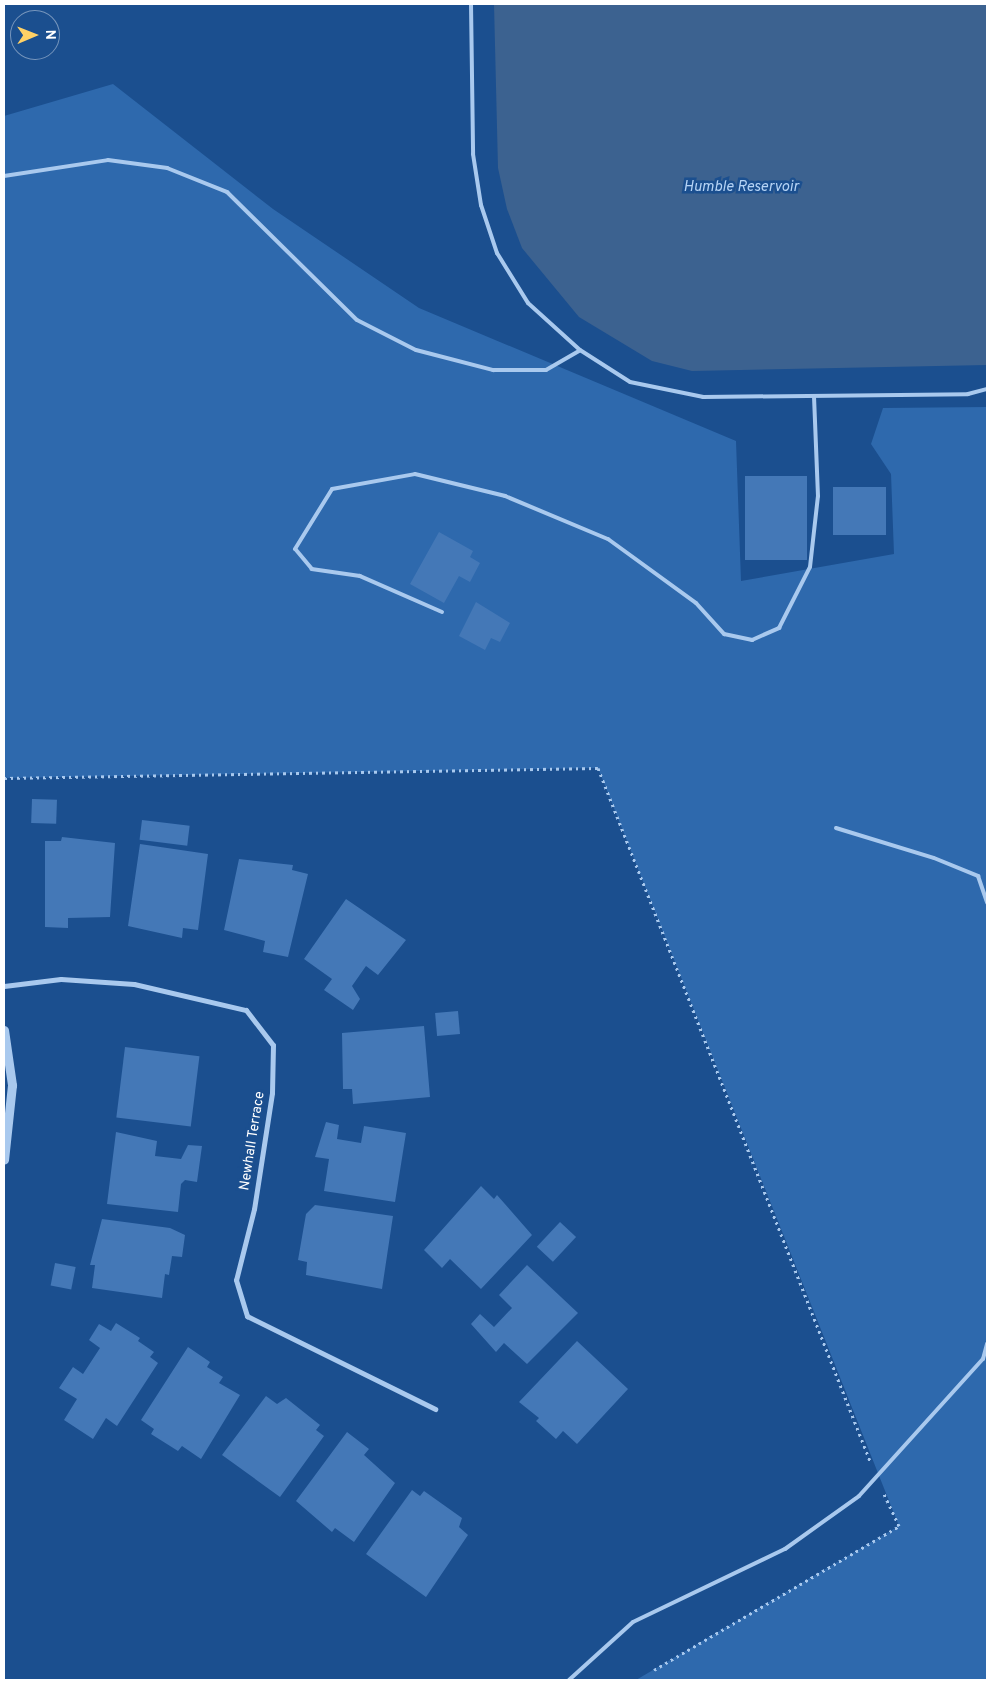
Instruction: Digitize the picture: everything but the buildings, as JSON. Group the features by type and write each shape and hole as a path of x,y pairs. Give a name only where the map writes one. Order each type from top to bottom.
{"street":[{"name":"Newhall Terrace","path":"4,986 61,979 134,984 246,1010 273,1045 272,1093 254,1209 236,1280 248,1316 435,1409"},
{"path":"4,1030 12,1085 4,1160"}],"lane":[{"path":"471,4 473,154 481,205 497,253 528,303 580,350 630,382 702,397 968,394 987,389"},
{"path":"4,176 108,160 167,168 227,192 357,320 416,350 493,370 546,370 580,350"},
{"path":"442,612 360,576 312,569 295,549 332,489 415,474 505,496 608,540 696,603 724,634 752,640 779,628 810,567 818,496 814,396"},
{"path":"836,828 934,858 978,876 987,902"},
{"path":"569,1680 633,1622 786,1548 859,1496 983,1359 987,1344"}],"path":[{"path":"4,778 598,768 876,1477 899,1526 654,1670"}],"shaded area":[{"path":"113,84 273,209 419,308 736,441 741,581 894,554 891,474 871,444 883,408 987,407 987,1680 636,1680 899,1526 598,768 4,778 4,116"}],"water":[{"name":"Humble Reservoir","path":"494,4 987,4 987,365 692,371 652,361 579,317 522,248 507,209 498,168"}]}
